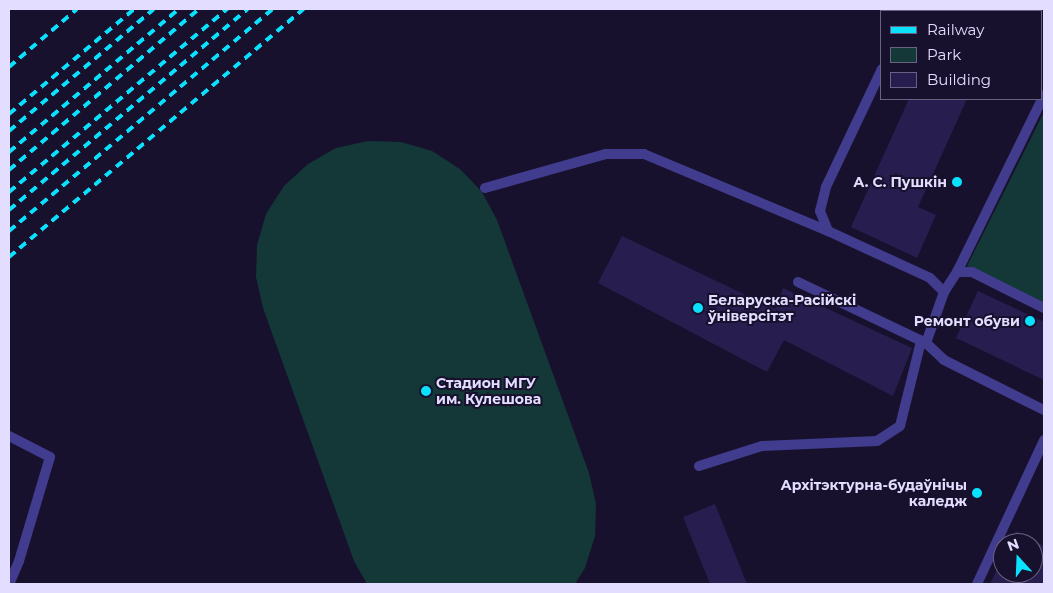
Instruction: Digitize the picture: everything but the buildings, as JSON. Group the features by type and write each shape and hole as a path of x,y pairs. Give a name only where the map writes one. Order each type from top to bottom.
{"lane":[{"path":"828,231 820,211 826,187 880,73"},
{"path":"699,466 762,446 877,441 900,426 923,342 944,292 957,272 1042,100"},
{"path":"485,188 606,154 644,154 828,231 930,278 944,292"},
{"path":"957,272 972,272 1044,308"},
{"path":"798,282 923,342 944,360 1044,410"},
{"path":"9,436 50,457 19,561 9,584"},
{"path":"977,584 1044,440"}],"green space":[{"path":"1044,112 1044,303 967,266"},
{"name":"Стадион МГУ им. Кулешова","path":"368,141 401,142 432,151 460,169 482,192 497,220 589,473 596,504 595,536 585,568 575,584 367,584 354,561 263,308 256,277 257,245 266,214 284,186 308,164 336,148"}],"railway":[{"path":"9,67 77,9"},
{"path":"9,114 134,9"},
{"path":"9,131 154,9"},
{"path":"9,152 179,9"},
{"path":"9,170 199,9"},
{"path":"9,192 227,9"},
{"path":"9,210 248,9"},
{"path":"9,231 273,9"},
{"path":"9,257 303,9"}],"place":[{"name":"А. С. Пушкін","path":"957,182"},
{"name":"Беларуска-Расійскі ўніверсітэт","path":"698,308"},
{"name":"Ремонт обуви","path":"1030,321"},
{"name":"Стадион МГУ им. Кулешова","path":"426,391"},
{"name":"Архітэктурна-будаўнічы каледж","path":"977,493"}]}
